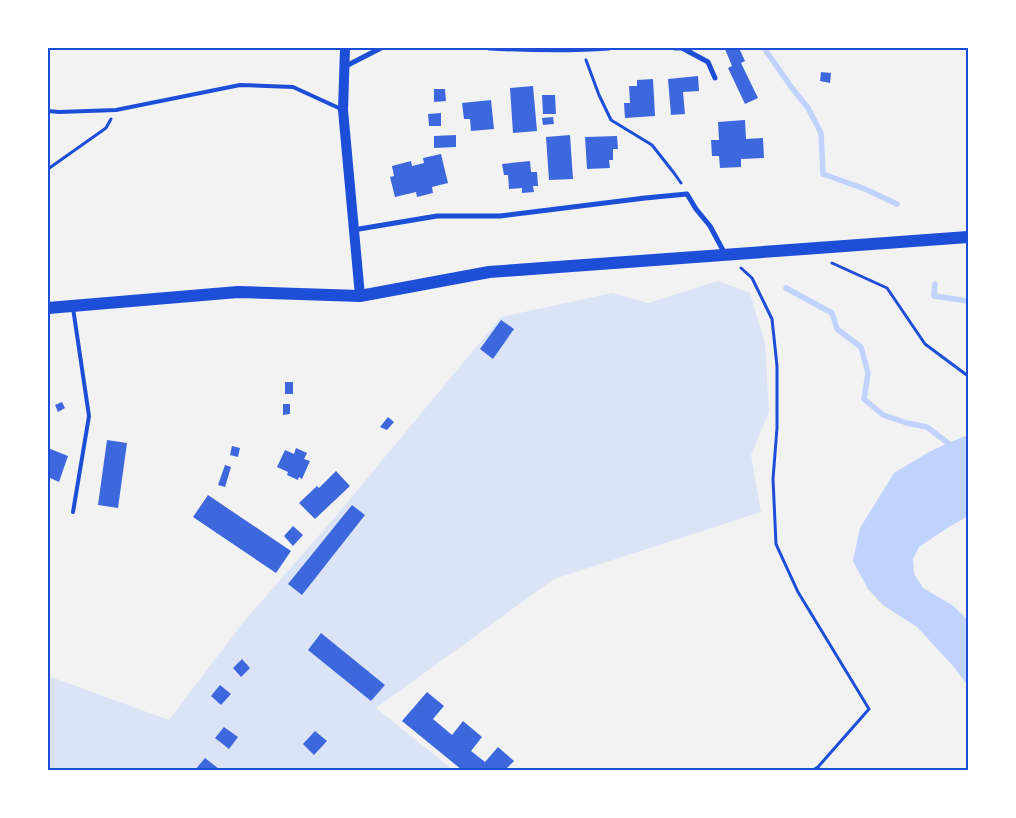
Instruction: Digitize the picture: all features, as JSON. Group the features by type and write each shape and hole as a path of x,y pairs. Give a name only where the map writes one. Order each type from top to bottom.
{"main road":[{"path":"345,48 343,110 360,296"},
{"path":"48,308 238,292 360,296 489,272 968,237"}],"street":[{"path":"344,68 381,48"},
{"path":"489,48 529,50 609,48"},
{"path":"675,48 682,48 708,62 715,78"},
{"path":"353,230 437,216 500,216 687,194 710,226 725,254"}],"lane":[{"path":"48,111 116,110 240,85 293,87 343,110"},
{"path":"73,306 90,416 74,512"}],"path":[{"path":"583,50 611,120 652,145 674,173 687,194"},
{"path":"48,169 106,128 116,110"},
{"path":"725,254 752,278 772,320 777,366 777,428 773,479 776,544 798,592 870,709 819,769 814,770"},
{"path":"827,260 886,288 925,344 968,376"}],"shaded area":[{"path":"718,281 750,293 765,343 769,412 751,455 761,512 554,579 376,708 453,770 48,770 48,686 51,677 169,720 245,620 335,517 501,317 612,293 648,303"}],"water":[{"path":"968,435 968,516 919,547 913,559 914,574 923,588 952,605 968,620 968,686 954,667 917,627 883,605 868,589 853,561 860,528 894,473 929,452"}],"building":[{"path":"739,48 745,61 741,63 758,98 745,104 728,68 732,66 725,49"},
{"path":"821,72 831,73 830,83 820,81"},
{"path":"698,76 699,91 683,92 685,114 671,115 668,79"},
{"path":"653,79 655,116 625,118 624,103 630,103 629,86 637,86 637,80"},
{"path":"533,86 537,131 513,133 510,88"},
{"path":"434,89 445,89 446,101 434,102"},
{"path":"542,95 555,95 556,114 543,114"},
{"path":"491,100 494,129 471,131 470,119 464,119 462,103"},
{"path":"441,113 441,126 429,126 428,114"},
{"path":"553,117 554,124 543,125 542,118"},
{"path":"745,120 746,139 763,138 764,158 741,159 741,167 720,168 719,156 712,156 711,140 719,140 718,122"},
{"path":"456,135 456,147 434,148 434,136"},
{"path":"570,135 573,179 549,180 546,137"},
{"path":"617,136 618,149 613,149 613,160 609,160 610,168 587,169 585,137"},
{"path":"441,154 448,183 432,187 433,193 417,197 416,192 395,197 390,177 394,176 392,166 411,161 412,166 424,163 423,158"},
{"path":"530,161 531,172 537,172 538,186 533,186 534,192 522,193 522,188 509,189 508,175 504,175 502,164"},
{"path":"501,320 514,329 493,359 480,349"},
{"path":"285,382 293,382 293,394 285,394"},
{"path":"62,402 65,408 58,412 55,405"},
{"path":"283,404 290,404 290,414 283,415"},
{"path":"388,417 394,422 387,430 380,427"},
{"path":"107,440 127,443 118,508 98,505"},
{"path":"232,446 240,448 238,457 230,455"},
{"path":"48,448 68,456 59,482 48,477"},
{"path":"296,448 307,453 304,459 310,461 302,479 299,477 298,480 287,475 288,472 277,467 285,450 294,454"},
{"path":"225,465 231,467 225,487 218,485"},
{"path":"336,471 350,486 315,519 299,503 317,486 319,488"},
{"path":"208,495 291,551 276,573 193,517"},
{"path":"352,505 365,515 302,595 288,584"},
{"path":"293,526 303,535 293,546 284,536"},
{"path":"321,633 385,685 371,701 308,650"},
{"path":"242,659 250,668 241,677 233,668"},
{"path":"220,685 231,694 221,705 211,696"},
{"path":"427,692 444,706 433,719 452,735 463,721 482,737 471,751 485,762 498,747 514,761 505,770 462,770 402,721"},
{"path":"224,727 238,737 229,749 215,738"},
{"path":"315,731 327,741 314,755 303,744"},
{"path":"205,758 219,769 195,770"}],"waterway":[{"path":"764,48 808,108 821,133 823,174 865,189 897,204"},
{"path":"935,284 934,296 968,301"},
{"path":"786,288 832,313 837,329 861,347 868,373 864,399 883,415 927,427 952,446"}]}
